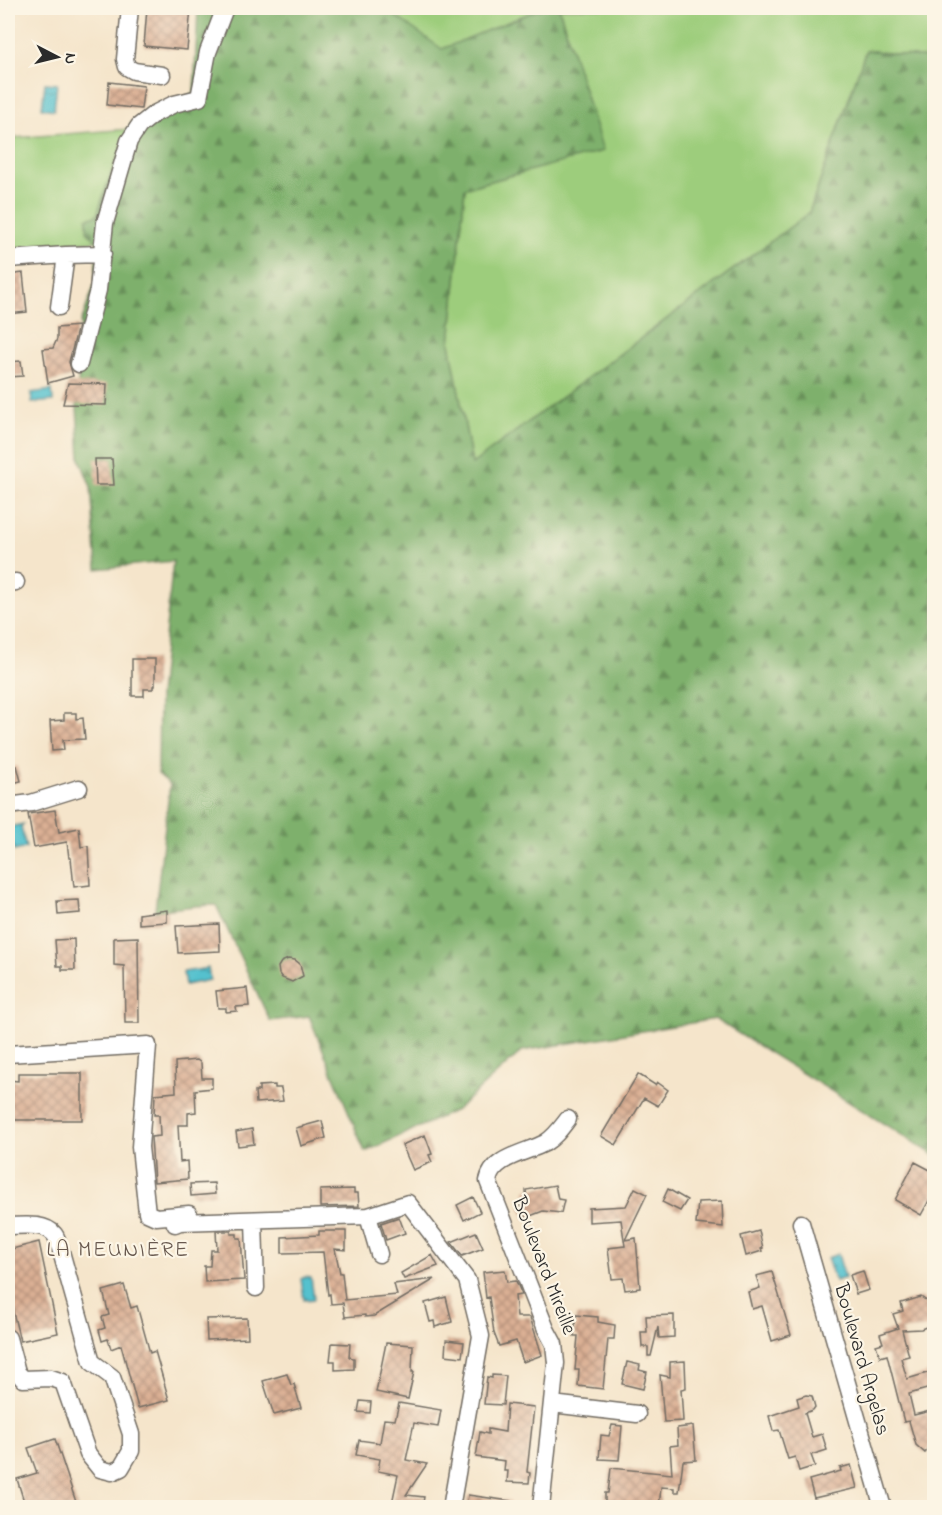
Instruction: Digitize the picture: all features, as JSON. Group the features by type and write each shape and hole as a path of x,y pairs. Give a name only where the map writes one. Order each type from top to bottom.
{"street":[{"path":"130,8 125,59 128,67 134,71 162,75"},
{"path":"79,364 98,290 105,223 129,141 139,126 154,114 174,104 199,98 208,52 225,8"},
{"path":"8,259 103,254"},
{"path":"59,307 66,255"},
{"path":"8,807 31,803 79,788"},
{"path":"8,1054 148,1045 140,1147 147,1213 156,1217 194,1214 201,1211"},
{"path":"8,1066 38,1062"},
{"name":"Boulevard Mireille","path":"541,1508 556,1363 554,1344 488,1181 491,1171 500,1163 547,1142 568,1119"},
{"path":"175,1224 368,1216 408,1203 467,1280 481,1336 451,1508"},
{"path":"368,1216 379,1254"},
{"path":"254,1220 256,1288"},
{"name":"Boulevard Argelas","path":"801,1223 883,1508"},
{"path":"8,1226 30,1225 54,1234 92,1362 112,1377 131,1434 131,1451 121,1468 112,1472 100,1470 88,1454 63,1382 51,1378 23,1379 12,1373 8,1338"},
{"path":"552,1404 637,1414"}],"green space":[{"path":"198,8 384,8 442,49 542,8 559,8 603,151 465,188 450,343 472,464 809,213 866,50 934,59 934,1155 715,1019 522,1051 456,1110 365,1152 309,1016 270,1021 216,905 155,911 170,784 158,774 159,696 173,561 97,569 91,487 80,459 77,407 81,323 95,283 97,241 87,231 87,218 97,215 132,122 194,93"},
{"path":"384,8 542,8 441,50"},
{"path":"559,8 934,8 934,59 866,50 809,213 472,464 450,343 465,188 602,151"},
{"path":"8,21 12,138 130,129 113,168 97,215 97,241 8,249"}],"water":[{"path":"45,83 57,84 54,110 42,108"},
{"path":"52,390 53,401 32,403 31,393"},
{"path":"23,824 21,827 26,848 14,851 9,827"},
{"path":"208,968 210,980 185,985 183,972"},
{"path":"838,1254 845,1278 835,1281 827,1258"},
{"path":"311,1278 314,1299 304,1300 301,1279"}],"building":[{"path":"147,8 191,8 187,50 144,46"},
{"path":"109,82 144,86 141,109 107,105"},
{"path":"23,273 27,312 8,314 8,275"},
{"path":"78,326 69,362 73,376 48,383 43,349 53,348 57,339 57,328"},
{"path":"21,361 23,376 8,377 8,362"},
{"path":"68,383 107,384 106,405 63,404"},
{"path":"95,459 112,459 114,485 96,485"},
{"path":"132,659 155,659 155,686 153,689 144,689 144,696 132,696"},
{"path":"64,713 76,713 76,719 83,718 85,739 63,740 64,750 52,751 50,721 64,720"},
{"path":"17,766 21,781 8,784 8,768"},
{"path":"55,810 59,832 79,828 81,847 88,846 90,885 74,887 67,842 34,848 28,814"},
{"path":"79,900 80,913 58,915 57,901"},
{"path":"167,910 167,922 139,924 139,914"},
{"path":"219,924 220,951 178,953 176,926"},
{"path":"138,937 139,1023 125,1023 124,966 114,965 114,938"},
{"path":"74,939 75,970 62,970 62,966 57,966 55,940"},
{"path":"288,959 300,964 303,976 292,982 282,978 279,974 278,967 281,962"},
{"path":"247,988 249,1006 236,1007 237,1011 226,1012 226,1008 218,1008 216,991"},
{"path":"197,1060 201,1063 202,1078 212,1078 212,1088 195,1090 196,1112 188,1113 188,1125 178,1125 180,1162 187,1161 188,1179 154,1182 151,1137 160,1136 159,1115 154,1115 155,1094 176,1092 175,1062"},
{"path":"18,1073 82,1073 82,1120 8,1120 8,1080 18,1081"},
{"path":"638,1074 655,1085 657,1082 668,1090 658,1106 644,1098 616,1145 601,1136"},
{"path":"275,1085 275,1088 281,1088 283,1101 256,1103 255,1091 259,1091 259,1086"},
{"path":"322,1121 326,1138 301,1146 296,1128"},
{"path":"252,1129 254,1144 238,1146 236,1132"},
{"path":"425,1135 432,1154 429,1155 432,1162 413,1170 402,1145"},
{"path":"915,1162 934,1172 934,1199 931,1197 921,1215 895,1200"},
{"path":"214,1183 215,1194 191,1196 190,1184"},
{"path":"555,1185 558,1199 564,1200 561,1213 543,1211 525,1218 520,1206 527,1203 526,1190"},
{"path":"635,1188 647,1194 625,1240 636,1238 640,1288 625,1290 623,1278 612,1279 608,1248 625,1246 621,1220 589,1222 589,1208 626,1206"},
{"path":"354,1189 354,1193 358,1193 359,1206 320,1207 320,1190"},
{"path":"668,1189 687,1200 680,1211 662,1202"},
{"path":"473,1197 480,1212 464,1220 457,1205"},
{"path":"722,1201 723,1227 696,1224 698,1202"},
{"path":"399,1217 405,1233 386,1240 381,1223"},
{"path":"216,1231 231,1231 231,1234 237,1234 237,1238 241,1238 244,1280 205,1282 204,1266 210,1266 211,1250 217,1250"},
{"path":"319,1231 346,1231 346,1250 335,1249 340,1273 342,1273 345,1300 397,1295 394,1284 435,1279 374,1316 345,1317 343,1303 331,1304 323,1252 282,1253 282,1237 319,1235"},
{"path":"759,1231 762,1251 746,1256 741,1236"},
{"path":"476,1232 483,1248 462,1256 451,1242"},
{"path":"39,1242 58,1333 20,1341 8,1291 8,1250"},
{"path":"432,1255 438,1266 404,1279 401,1273"},
{"path":"505,1270 507,1282 516,1281 522,1295 515,1296 517,1317 530,1317 542,1355 523,1362 516,1341 499,1346 494,1333 489,1297 486,1298 483,1272"},
{"path":"863,1271 869,1290 856,1294 850,1275"},
{"path":"772,1272 791,1335 772,1341 762,1306 752,1309 748,1292 760,1288 756,1276"},
{"path":"124,1285 131,1308 137,1306 150,1353 155,1351 169,1400 138,1408 121,1345 111,1349 108,1339 102,1341 99,1330 105,1328 102,1317 109,1315 103,1291"},
{"path":"446,1297 452,1322 435,1327 434,1321 430,1322 425,1303"},
{"path":"921,1297 932,1307 934,1306 934,1324 921,1329 902,1330 909,1356 901,1358 907,1379 934,1371 934,1387 909,1394 914,1415 934,1410 934,1438 925,1453 916,1445 909,1421 904,1422 887,1355 880,1357 876,1345 883,1343 880,1334 898,1328 893,1314 903,1311 901,1303"},
{"path":"576,1315 598,1317 598,1322 615,1325 614,1339 608,1339 603,1389 578,1386 579,1370 575,1370 578,1336 574,1336"},
{"path":"674,1315 674,1337 659,1338 658,1327 651,1356 648,1356 648,1347 642,1347 641,1332 647,1332 646,1316"},
{"path":"247,1318 248,1338 207,1340 206,1319"},
{"path":"446,1340 464,1342 462,1357 445,1355"},
{"path":"332,1343 350,1344 349,1357 354,1358 354,1369 335,1370 335,1361 330,1361"},
{"path":"386,1343 413,1345 412,1372 414,1372 408,1399 376,1392"},
{"path":"685,1361 686,1388 681,1389 683,1421 664,1422 660,1375 670,1377 670,1362"},
{"path":"627,1362 640,1365 639,1370 647,1372 643,1389 622,1384"},
{"path":"287,1374 291,1385 294,1384 301,1408 274,1415 263,1381"},
{"path":"492,1375 506,1376 503,1405 484,1404 487,1377 492,1378"},
{"path":"812,1396 815,1407 805,1413 812,1437 822,1434 827,1450 811,1455 815,1466 799,1471 795,1457 788,1459 779,1430 773,1431 769,1416 799,1406 797,1398"},
{"path":"360,1401 371,1402 370,1413 358,1412"},
{"path":"399,1403 441,1410 438,1427 414,1423 406,1460 427,1464 406,1495 424,1497 422,1508 391,1508 398,1475 378,1471 380,1459 356,1455 359,1440 380,1443 384,1419 395,1420"},
{"path":"507,1404 534,1407 527,1472 530,1473 529,1483 507,1482 508,1471 504,1471 505,1461 476,1457 480,1432 488,1434 488,1429 505,1432"},
{"path":"612,1425 622,1426 619,1460 599,1459 601,1435 609,1436"},
{"path":"693,1426 696,1460 683,1461 679,1492 674,1492 674,1488 661,1487 659,1508 605,1508 605,1493 608,1493 611,1468 672,1474 670,1446 678,1445 677,1428"},
{"path":"55,1439 78,1508 26,1508 17,1479 37,1473 28,1448"},
{"path":"851,1465 857,1488 814,1498 809,1480 841,1471 840,1468"},
{"path":"468,1495 510,1501 509,1508 466,1508"}],"district":[{"name":"LA MEUNIÈRE","path":"118,1248"}]}
